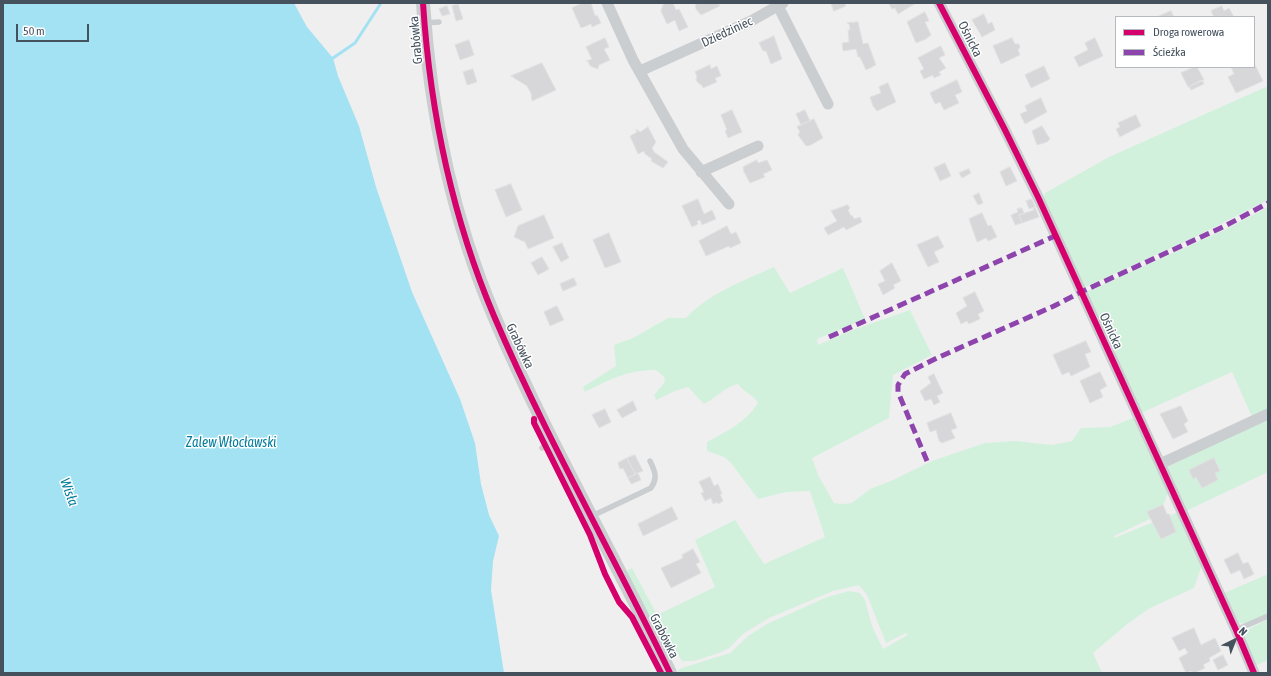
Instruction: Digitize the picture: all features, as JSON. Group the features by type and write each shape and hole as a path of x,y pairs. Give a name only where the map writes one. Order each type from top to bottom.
{"street":[{"name":"Grabówka","path":"423,3 434,107 446,167 461,221 494,315 548,445 592,516 670,673"},
{"path":"607,3 633,60 683,149 729,204"},
{"name":"Ośnicka","path":"939,3 996,111 1038,197 1236,630 1254,673"},
{"name":"Dziedziniec","path":"640,71 751,21 781,5 828,104"},
{"path":"701,172 758,146"},
{"path":"1160,464 1268,414"}],"lane":[{"path":"425,23 439,22"},
{"path":"592,516 651,488 655,483 656,477 650,461"},
{"path":"1236,630 1268,616"}],"green space":[{"path":"1268,86 1268,200 1195,237 1083,288 1044,199 1045,193 1109,157"},
{"path":"1268,207 1268,412 1253,419 1232,372 1141,413 1084,293 1226,229"},
{"path":"774,267 790,293 843,268 865,319 817,339 818,345 850,331 910,310 932,355 893,375 889,418 812,458 818,475 834,503 852,503 870,489 891,481 932,461 985,443 1015,441 1052,445 1072,441 1081,428 1110,427 1136,417 1169,490 1160,514 1114,536 1114,538 1176,513 1181,516 1203,562 1194,588 1150,608 1126,625 1093,653 1102,673 678,673 678,670 682,668 730,653 748,636 767,624 827,597 849,591 860,593 865,600 872,626 883,649 908,635 906,633 886,643 867,595 859,585 833,591 769,618 743,634 729,648 719,653 694,661 682,661 655,618 655,622 652,624 626,571 632,568 657,615 715,587 695,540 735,520 764,564 825,537 810,491 786,492 758,499 731,463 724,457 707,451 707,442 742,421 758,403 738,384 733,385 704,404 688,387 656,400 654,395 665,382 664,377 656,370 646,370 619,376 585,392 583,387 616,366 614,345 633,338 668,318 686,318 705,301 727,288"},
{"path":"1268,417 1268,472 1186,511 1166,472 1169,463"},
{"path":"1268,574 1268,614 1245,624 1236,622 1222,594"},
{"path":"1268,619 1268,660 1255,666 1243,632"}],"water":[{"name":"Zalew Włocławski","path":"3,3 294,3 307,27 333,58 338,76 359,126 376,187 412,292 460,399 475,443 481,484 489,515 499,536 493,561 491,590 504,673 3,673"}],"building":[{"path":"583,3 591,3 595,16 597,15 601,23 592,27 591,24 581,28 572,8"},
{"path":"664,3 673,3 676,10 679,9 688,27 679,31 675,20 667,24 661,11"},
{"path":"696,3 718,3 720,6 701,15 696,9"},
{"path":"831,3 844,3 846,6 834,11"},
{"path":"916,3 898,14 895,8 892,9 889,4"},
{"path":"458,4 463,19 456,21 452,6"},
{"path":"447,6 450,14 442,16 439,9"},
{"path":"1222,6 1224,11 1229,8 1233,16 1214,16 1211,11"},
{"path":"1171,11 1174,16 1159,16"},
{"path":"925,12 929,21 925,22 931,35 916,43 907,22"},
{"path":"984,14 988,24 992,22 995,30 982,37 972,20"},
{"path":"858,22 863,44 868,43 876,65 866,70 860,57 858,57 856,49 843,51 842,43 849,42 848,30 850,30 849,24 847,23"},
{"path":"774,36 782,59 771,64 766,51 763,51 759,43"},
{"path":"605,38 609,47 604,49 610,60 599,65 598,69 590,66 588,61 586,61 592,59 586,47"},
{"path":"1012,38 1015,44 1019,44 1020,47 1018,50 1020,55 1001,64 993,46"},
{"path":"1095,38 1103,56 1079,67 1074,57 1088,50 1085,43"},
{"path":"469,40 474,55 460,60 455,45"},
{"path":"941,46 945,55 939,58 946,68 939,72 941,75 934,78 933,75 924,79 920,71 924,69 918,58"},
{"path":"542,63 556,90 532,101 531,93 527,86 511,76"},
{"path":"710,65 711,69 717,66 721,76 715,78 717,82 703,88 696,80 697,76 695,72"},
{"path":"1255,65 1263,81 1236,93 1228,77 1234,74 1231,68 1255,68"},
{"path":"1044,66 1050,79 1031,88 1025,75"},
{"path":"1192,68 1198,68 1204,80 1188,87 1181,73"},
{"path":"473,69 477,82 467,85 463,72"},
{"path":"957,80 962,92 955,95 959,103 944,110 940,102 935,104 930,93"},
{"path":"1202,80 1204,84 1191,90 1189,87"},
{"path":"888,83 896,102 877,111 873,106 870,97 881,93 879,87"},
{"path":"1041,98 1047,112 1025,124 1020,114 1027,111 1025,106"},
{"path":"732,110 742,132 728,138 725,131 727,130 721,115"},
{"path":"805,110 810,121 801,125 796,114"},
{"path":"1136,115 1141,126 1120,137 1116,129 1120,127 1118,123"},
{"path":"814,119 823,138 811,145 806,146 798,135 800,132 797,127"},
{"path":"1042,126 1050,139 1047,142 1037,145 1032,131"},
{"path":"648,127 656,142 652,148 654,152 668,162 663,168 651,161 652,159 645,154 644,151 638,154 630,136 637,132 636,129 640,132"},
{"path":"757,160 758,163 767,160 772,170 763,174 765,177 750,183 743,167"},
{"path":"945,163 951,176 940,181 934,168"},
{"path":"1010,167 1017,181 1006,186 1000,172"},
{"path":"969,169 971,173 962,178 959,173"},
{"path":"511,184 522,210 506,217 495,190"},
{"path":"979,193 983,203 978,205 973,196"},
{"path":"698,199 704,214 712,210 716,219 702,225 700,220 697,221 698,224 692,227 682,206"},
{"path":"1032,199 1035,207 1029,209 1026,201"},
{"path":"848,205 850,208 848,210 851,216 852,215 854,219 860,217 862,222 846,230 844,227 828,235 824,228 837,221 831,211"},
{"path":"1035,207 1039,217 1022,223 1019,215 1034,210 1033,208"},
{"path":"1022,208 1024,213 1019,215 1022,223 1015,225 1011,215 1018,212 1017,209"},
{"path":"982,213 988,226 991,225 997,237 988,241 986,238 977,242 969,219"},
{"path":"544,215 554,238 528,249 525,242 514,237 518,226"},
{"path":"727,226 731,234 736,232 741,243 730,248 729,246 706,256 699,241"},
{"path":"609,233 621,262 605,268 593,240"},
{"path":"938,236 944,247 934,252 939,262 928,267 917,245"},
{"path":"562,243 569,258 561,262 553,247"},
{"path":"542,257 549,269 538,275 531,263"},
{"path":"892,263 901,281 893,285 895,288 883,295 878,284 885,281 880,271"},
{"path":"574,278 577,285 563,291 560,284"},
{"path":"975,292 984,311 978,314 980,319 969,324 967,321 961,324 956,313 967,306 963,298"},
{"path":"557,306 564,320 550,326 544,312"},
{"path":"1086,341 1091,352 1085,354 1090,367 1071,376 1069,372 1062,375 1053,355"},
{"path":"1100,372 1107,386 1100,390 1103,397 1090,403 1080,381"},
{"path":"934,374 943,393 937,396 940,402 934,405 931,399 925,401 920,391 931,383 928,377"},
{"path":"633,401 637,410 622,418 617,410"},
{"path":"1181,406 1188,421 1184,424 1188,432 1173,439 1160,414"},
{"path":"605,409 611,422 599,428 592,415"},
{"path":"951,413 957,428 951,430 955,438 942,443 939,441 936,430 930,432 927,423"},
{"path":"635,455 643,471 635,474 627,458"},
{"path":"627,458 635,474 628,478 623,468 620,469 618,463"},
{"path":"1214,458 1220,471 1215,473 1218,480 1202,488 1196,477 1193,479 1189,470"},
{"path":"638,473 641,480 631,484 628,478"},
{"path":"710,477 714,486 718,484 722,494 720,494 723,501 718,504 717,502 713,504 711,498 705,501 701,493 704,492 699,482"},
{"path":"1163,505 1167,514 1169,514 1176,532 1161,539 1147,512"},
{"path":"672,507 678,519 643,536 638,524"},
{"path":"693,549 700,562 696,564 701,573 671,588 661,568 683,558 682,555"},
{"path":"1238,553 1243,564 1248,562 1254,574 1244,579 1240,570 1231,574 1224,560"},
{"path":"1194,628 1201,645 1215,638 1221,651 1209,658 1210,661 1203,665 1205,668 1194,673 1191,671 1186,673 1179,658 1188,653 1185,648 1179,651 1172,638"},
{"path":"1223,655 1228,665 1218,670 1213,660"}],"waterway":[{"path":"333,58 355,43 381,3"}],"marked path":[{"path":"927,461 898,392 898,385 905,374 1225,226 1268,203"},
{"path":"829,337 1055,236"}],"cycle path":[{"path":"423,3 426,43 437,123 455,202 479,279 535,407 670,673"},
{"path":"939,3 1038,197 1236,630 1254,673"},
{"path":"534,419 534,423 590,535 605,574 619,602 632,617 661,673"}],"water label":[{"name":"Wisła","path":"69,492"}]}
